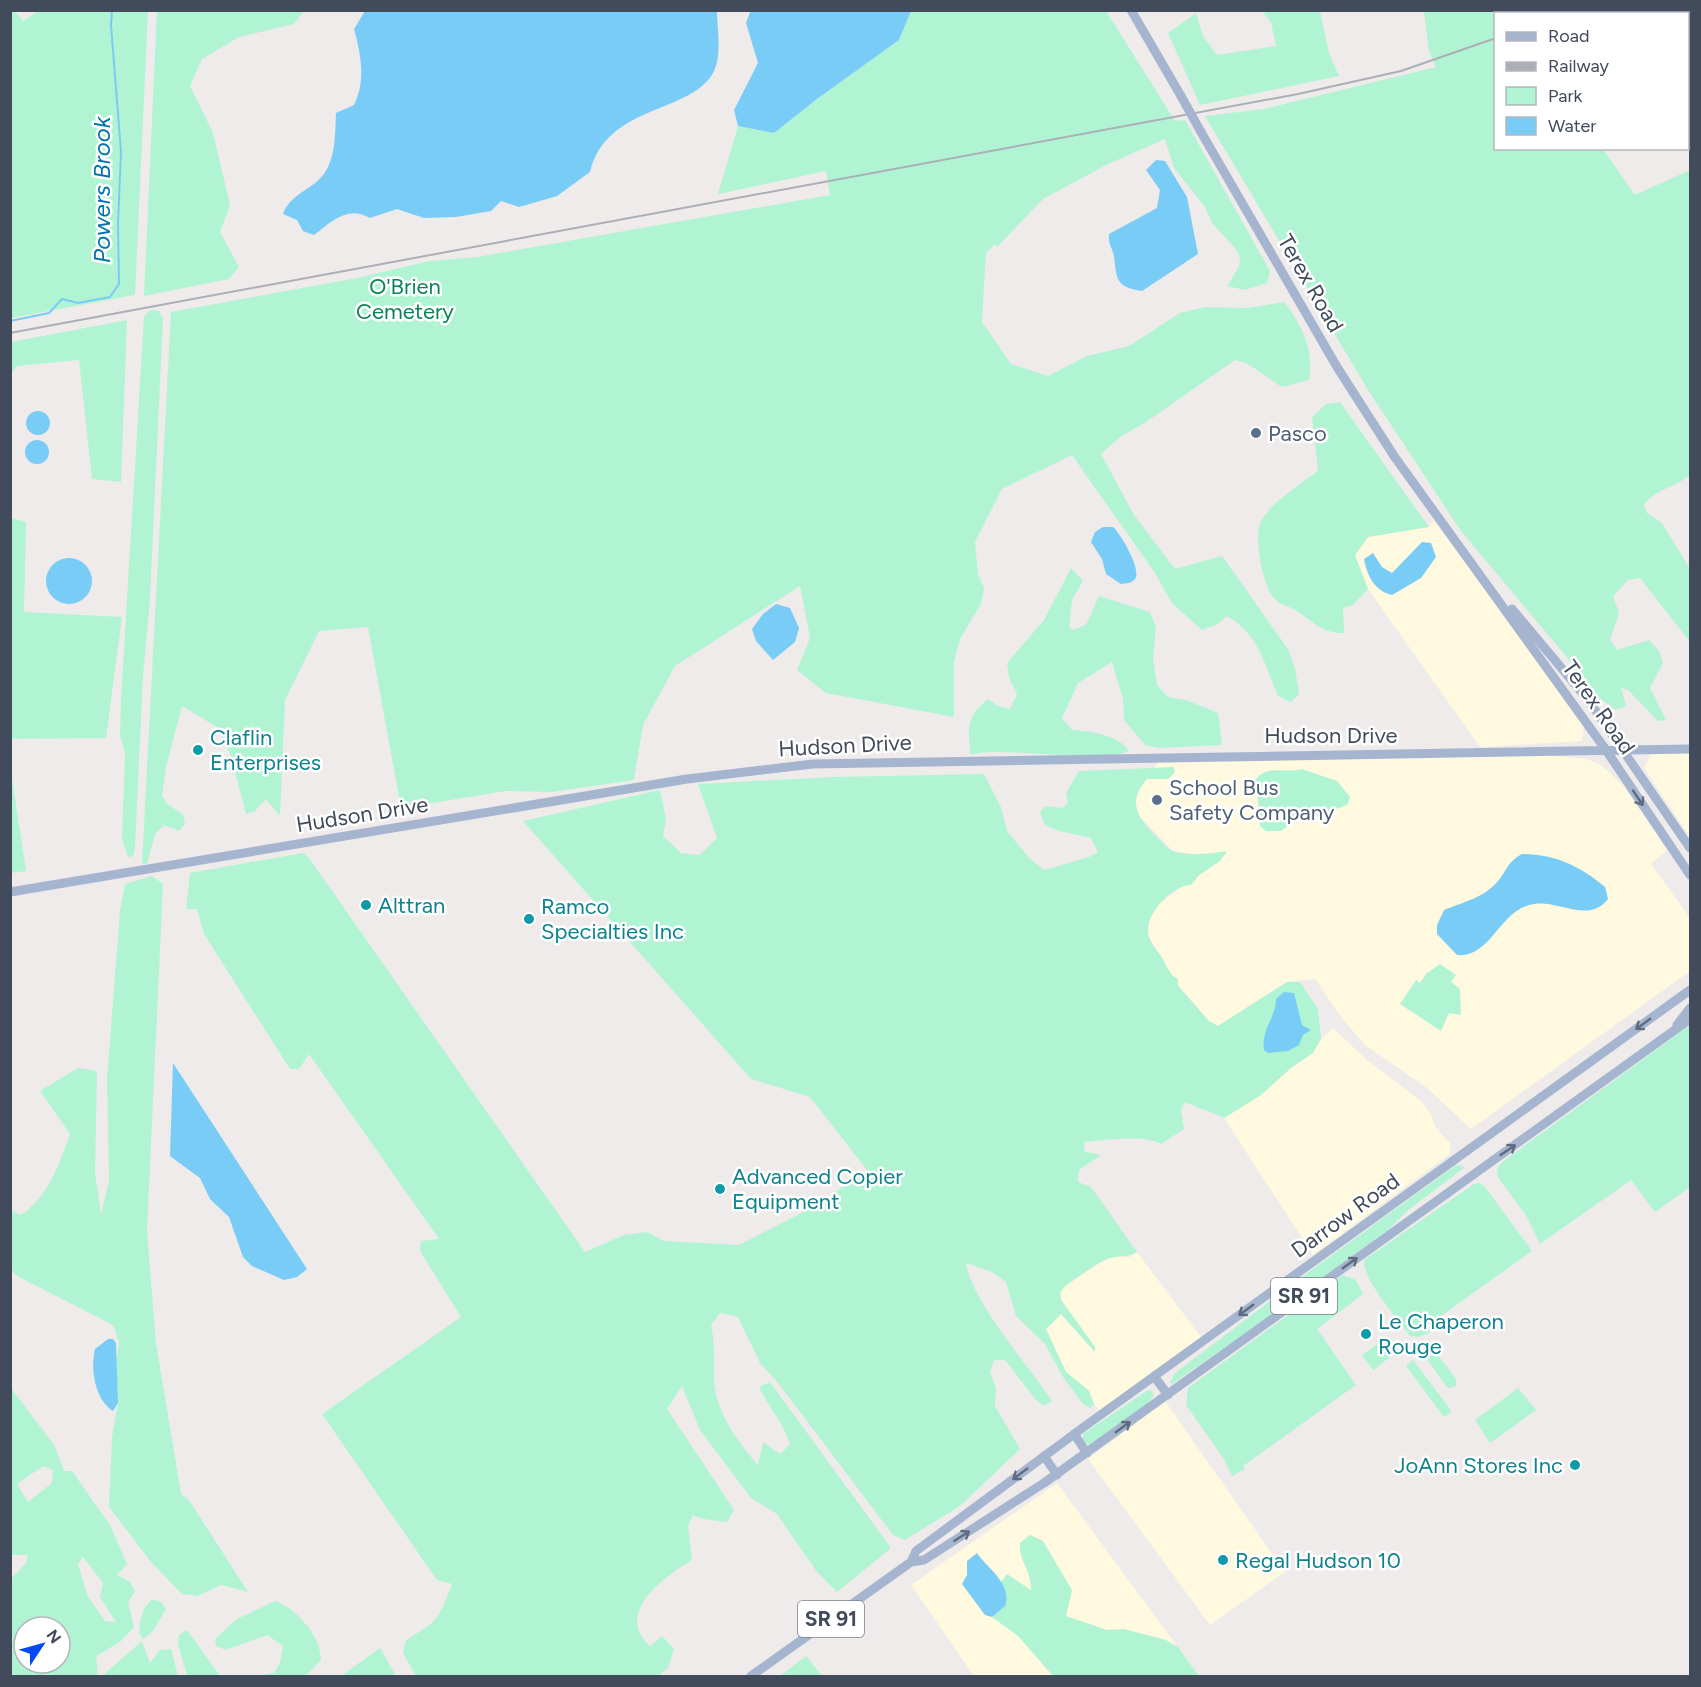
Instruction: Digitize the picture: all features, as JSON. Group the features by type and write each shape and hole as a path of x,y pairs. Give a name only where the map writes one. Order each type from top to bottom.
{"main road":[{"name":"Terex Road","path":"1131,10 1347,383 1394,456 1606,750 1690,875"},
{"name":"Terex Road","path":"1473,565 1567,673 1623,749 1690,848"},
{"name":"Hudson Drive","path":"10,892 687,779 813,764 1690,749"},
{"name":"Darrow Road","path":"751,1677 910,1562 916,1551 1074,1434 1690,990"},
{"path":"1670,1034 1690,1008"},
{"name":"Darrow Road","path":"910,1562 924,1560 1057,1474 1690,1019"},
{"path":"1275,1289 1288,1308"},
{"path":"1154,1376 1168,1395"},
{"path":"1074,1434 1087,1453"},
{"path":"1044,1456 1057,1474"}],"shaded area":[{"path":"1434,521 1584,725 1582,741 1480,747 1368,589 1355,555 1368,537 1428,527"},
{"path":"1653,751 1690,751 1690,837 1644,768"},
{"path":"1535,754 1587,759 1602,766 1622,784 1667,850 1651,864 1690,918 1690,971 1471,1129 1427,1088 1365,1045 1341,1017 1315,979 1287,982 1218,1026 1209,1021 1178,985 1152,943 1148,933 1150,919 1158,905 1184,885 1195,881 1198,876 1220,861 1226,852 1193,854 1173,851 1139,816 1135,802 1137,790 1147,779 1167,779 1173,768 1154,768 1159,760"},
{"path":"1333,1028 1367,1060 1421,1101 1431,1114 1436,1128 1450,1143 1450,1154 1313,1255 1224,1118 1261,1095 1292,1067 1313,1053 1321,1039"},
{"path":"1137,1252 1201,1337 1100,1410 1094,1404 1089,1391 1066,1372 1046,1329 1061,1314 1094,1351 1095,1347 1061,1300 1060,1293 1064,1287 1104,1260 1115,1256 1130,1257"},
{"path":"1165,1401 1285,1572 1210,1625 1088,1459"},
{"path":"1057,1483 1199,1676 974,1676 911,1585"}],"green space":[{"path":"11,10 15,11 23,21 38,11 148,11 135,295 11,318"},
{"path":"157,11 304,11 294,24 239,37 202,59 190,86 213,133 230,205 220,232 239,267 229,279 144,296"},
{"name":"O'Brien Cemetery","path":"911,11 1106,11 1175,121 1185,120 1270,271 1267,283 1245,290 1227,286 1239,267 1240,257 1235,248 1212,223 1205,207 1174,168 1165,139 1106,165 1043,199 997,247 995,244 986,253 982,322 1011,364 1048,376 1087,356 1129,346 1180,313 1205,307 1247,308 1284,302 1305,338 1310,359 1309,380 1282,387 1248,364 1235,360 1146,422 1120,437 1101,454 1134,515 1175,569 1222,556 1288,649 1295,668 1299,694 1291,702 1278,696 1254,641 1227,616 1218,624 1202,630 1172,603 1155,573 1072,455 1002,489 975,542 978,574 984,588 981,604 960,639 954,662 954,717 826,693 797,670 810,638 800,586 675,666 643,725 634,780 552,792 506,791 401,808 368,627 319,631 285,700 280,816 266,799 255,811 246,814 231,756 217,727 182,706 166,767 162,796 168,805 183,814 185,824 179,831 164,825 155,834 147,864 142,863 171,312 357,278 430,261 477,257 830,195 826,171 718,194 738,126 774,133 899,40"},
{"path":"1262,11 1320,11 1329,53 1339,76 1200,105 1168,33 1196,13 1203,36 1217,55 1276,46 1271,23"},
{"path":"1424,11 1613,11 1494,12 1494,150 1604,150 1635,195 1690,170 1690,475 1654,495 1644,505 1647,513 1662,523 1690,569 1690,642 1640,578 1628,580 1613,596 1619,613 1610,640 1617,650 1649,640 1659,651 1663,663 1650,688 1666,720 1658,721 1628,690 1621,688 1626,706 1616,710 1594,694 1565,655 1461,531 1368,390 1205,116 1264,109 1436,67 1429,51"},
{"path":"150,310 159,311 163,318 150,599 143,676 135,847 133,856 128,857 122,839 125,754 120,735 121,699 144,317"},
{"path":"127,320 121,482 92,479 79,360 17,366 11,374 11,342"},
{"path":"1340,402 1429,527 1368,537 1355,555 1368,589 1353,605 1343,608 1344,633 1323,629 1275,599 1263,574 1258,540 1260,524 1269,510 1318,471 1312,417 1326,404"},
{"path":"10,518 26,522 24,612 122,617 106,738 11,739"},
{"path":"1071,568 1083,581 1072,600 1069,626 1072,630 1086,625 1099,596 1150,612 1156,627 1153,659 1157,685 1168,697 1186,700 1218,713 1222,745 1159,748 1145,745 1124,720 1123,699 1112,662 1078,683 1062,718 1072,730 1111,738 1129,751 1103,756 1006,752 970,754 969,729 972,717 988,699 998,706 1010,709 1017,694 1009,678 1007,663 1044,620"},
{"path":"10,765 26,871 11,873 10,873"},
{"path":"1174,767 1175,772 1168,779 1147,779 1137,796 1137,810 1140,817 1151,831 1173,851 1208,854 1227,851 1220,861 1198,876 1191,885 1184,886 1168,895 1155,909 1148,925 1150,941 1170,972 1178,979 1178,986 1209,1021 1218,1026 1287,982 1300,982 1318,1009 1321,1039 1313,1053 1292,1067 1261,1095 1224,1118 1185,1102 1181,1110 1184,1129 1161,1144 1135,1138 1084,1142 1085,1152 1101,1155 1079,1170 1078,1182 1091,1187 1137,1252 1109,1258 1099,1263 1064,1287 1060,1293 1061,1300 1095,1347 1095,1352 1061,1314 1046,1329 1066,1372 1089,1391 1094,1404 1090,1408 1083,1404 1063,1377 1045,1344 1016,1316 1006,1282 992,1272 966,1263 970,1279 990,1314 1052,1401 1044,1406 1036,1400 1005,1360 994,1360 990,1372 996,1388 995,1406 1020,1449 960,1506 905,1540 893,1535 779,1384 760,1363 738,1317 720,1313 711,1325 715,1389 722,1413 742,1446 758,1465 763,1442 780,1454 790,1444 759,1387 770,1382 891,1548 837,1592 817,1572 777,1514 751,1498 700,1430 682,1386 667,1409 734,1510 727,1522 703,1519 693,1515 688,1526 692,1560 657,1586 640,1609 637,1621 640,1633 650,1646 662,1636 674,1649 668,1668 658,1676 416,1676 403,1653 406,1640 436,1618 452,1584 437,1580 322,1414 461,1317 420,1251 421,1241 439,1239 309,1054 299,1069 290,1069 204,934 197,909 186,909 190,873 303,853 309,858 585,1252 624,1235 647,1232 664,1241 739,1245 815,1206 867,1170 810,1097 751,1079 523,821 660,790 666,819 663,836 681,853 700,855 717,838 698,784 833,777 984,774 1001,807 1007,831 1030,859 1044,870 1089,857 1098,852 1091,838 1059,831 1045,825 1040,812 1045,806 1062,808 1068,803 1066,793 1079,771"},
{"path":"1302,769 1337,781 1350,797 1348,804 1319,817 1301,816 1281,831 1266,831 1260,826 1256,779 1266,772"},
{"path":"152,876 163,884 147,1231 156,1344 181,1494 189,1500 248,1592 221,1585 197,1596 182,1594 151,1562 109,1507 112,1437 118,1403 116,1367 119,1342 113,1325 19,1277 11,1270 11,1210 21,1215 46,1189 70,1134 40,1091 78,1068 97,1071 95,1172 101,1215 109,1180 107,1079 120,911 125,884"},
{"path":"1440,964 1456,975 1451,982 1460,989 1461,1015 1449,1013 1441,1031 1400,1004 1416,980 1420,983 1426,974"},
{"path":"1690,1025 1690,1187 1655,1212 1631,1180 1540,1244 1527,1217 1498,1177 1497,1169 1501,1163"},
{"path":"1456,1165 1465,1167 1407,1211 1388,1230 1299,1295 1287,1296 1287,1288"},
{"path":"1480,1183 1532,1251 1427,1326 1431,1332 1418,1337 1410,1336 1375,1288 1365,1268 1364,1260 1474,1184"},
{"path":"1343,1275 1356,1280 1363,1294 1317,1329 1356,1385 1243,1466 1245,1469 1232,1476 1224,1459 1186,1405 1188,1388"},
{"path":"1269,1302 1276,1305 1273,1314 1172,1384 1170,1382 1175,1373"},
{"path":"1387,1337 1398,1351 1373,1370 1362,1355"},
{"path":"1431,1346 1456,1379 1456,1386 1450,1388 1446,1386 1423,1353"},
{"path":"1413,1360 1450,1409 1451,1412 1444,1417 1406,1366"},
{"path":"11,1388 54,1445 64,1471 72,1471 110,1525 127,1564 117,1575 129,1581 135,1591 128,1602 134,1627 120,1642 96,1656 98,1676 11,1676 11,1579 26,1563 28,1555 11,1555","holes":["43,1466 53,1470 52,1483 28,1502 17,1484","83,1557 103,1583 100,1597 116,1622 105,1621 87,1595 78,1564"]},
{"path":"1518,1388 1536,1410 1490,1443 1475,1420"},
{"path":"1148,1390 1154,1395 1147,1405 1090,1445 1083,1441 1083,1434"},
{"path":"1030,1535 1043,1541 1072,1590 1066,1616 1107,1630 1124,1629 1166,1640 1178,1647 1199,1676 1053,1676 1018,1636 992,1617 1006,1602 1001,1582 1007,1574 1031,1590 1020,1550 1020,1543"},
{"path":"152,1599 161,1602 166,1609 153,1631 143,1639 139,1633 141,1618"},
{"path":"275,1601 299,1616 317,1642 321,1660 306,1676 253,1676 274,1673 280,1663 283,1646 267,1635 226,1650 216,1646 215,1639 237,1619"},
{"path":"187,1630 220,1676 187,1676 178,1644 179,1635"},
{"path":"142,1641 150,1663 160,1650 171,1649 178,1676 102,1676"},
{"path":"380,1648 396,1676 341,1676"},
{"path":"806,1656 822,1676 780,1676"}],"water":[{"path":"751,10 911,11 899,40 774,133 738,126 734,110 758,63 746,23"},
{"path":"365,11 717,11 718,57 714,71 703,85 688,95 631,121 614,133 599,150 590,172 557,196 519,207 501,201 491,211 456,217 424,218 397,209 370,218 362,214 347,214 340,216 314,235 303,231 297,220 283,214 286,207 296,197 324,174 333,153 336,113 354,105 358,96 361,67 354,29"},
{"path":"1156,160 1165,161 1187,197 1198,254 1142,291 1127,287 1119,281 1109,234 1157,208 1160,190 1146,170"},
{"path":"38,411 46,415 50,423 46,431 38,435 30,431 26,423 30,415"},
{"path":"37,440 45,444 49,452 45,460 37,464 29,460 25,452 29,444"},
{"path":"1103,527 1113,527 1130,552 1136,568 1135,579 1132,582 1121,584 1106,574 1102,559 1091,542 1095,532"},
{"path":"1422,542 1431,543 1436,557 1421,578 1392,595 1376,586 1367,571 1364,559 1373,553 1382,567 1392,573"},
{"path":"69,558 85,565 92,581 85,597 69,604 53,597 46,581 53,565"},
{"path":"776,604 790,608 799,628 795,642 773,660 756,641 752,629 763,614"},
{"path":"1522,854 1545,856 1576,867 1605,887 1608,899 1592,910 1583,911 1544,904 1522,908 1512,914 1479,949 1469,954 1457,955 1437,934 1437,925 1444,910 1486,892"},
{"path":"1284,992 1294,993 1302,1025 1311,1030 1303,1035 1299,1045 1288,1051 1268,1053 1264,1050 1266,1030 1274,1012 1276,999"},
{"path":"173,1063 307,1269 297,1277 284,1280 252,1266 243,1257 229,1217 210,1199 200,1178 170,1156"},
{"path":"108,1339 113,1339 116,1343 118,1403 113,1411 98,1392 93,1366 95,1349"},
{"path":"977,1553 998,1577 1007,1598 1005,1606 992,1617 985,1615 962,1584 967,1575 967,1561"}],"waterway":[{"name":"Powers Brook","path":"10,321 49,313 62,299 78,303 110,297 119,284 118,223 121,152 111,25 112,10"}],"railway":[{"path":"10,333 1298,94 1401,71 1494,39"}],"place":[{"name":"Pasco","path":"1256,433"},
{"name":"Claflin Enterprises","path":"198,750"},
{"name":"School Bus Safety Company","path":"1157,800"},
{"name":"Alttran","path":"366,905"},
{"name":"Ramco Specialties Inc","path":"529,919"},
{"name":"Advanced Copier Equipment","path":"720,1189"},
{"name":"Le Chaperon Rouge","path":"1366,1334"},
{"name":"JoAnn Stores Inc","path":"1575,1465"},
{"name":"Regal Hudson 10","path":"1223,1560"}]}
